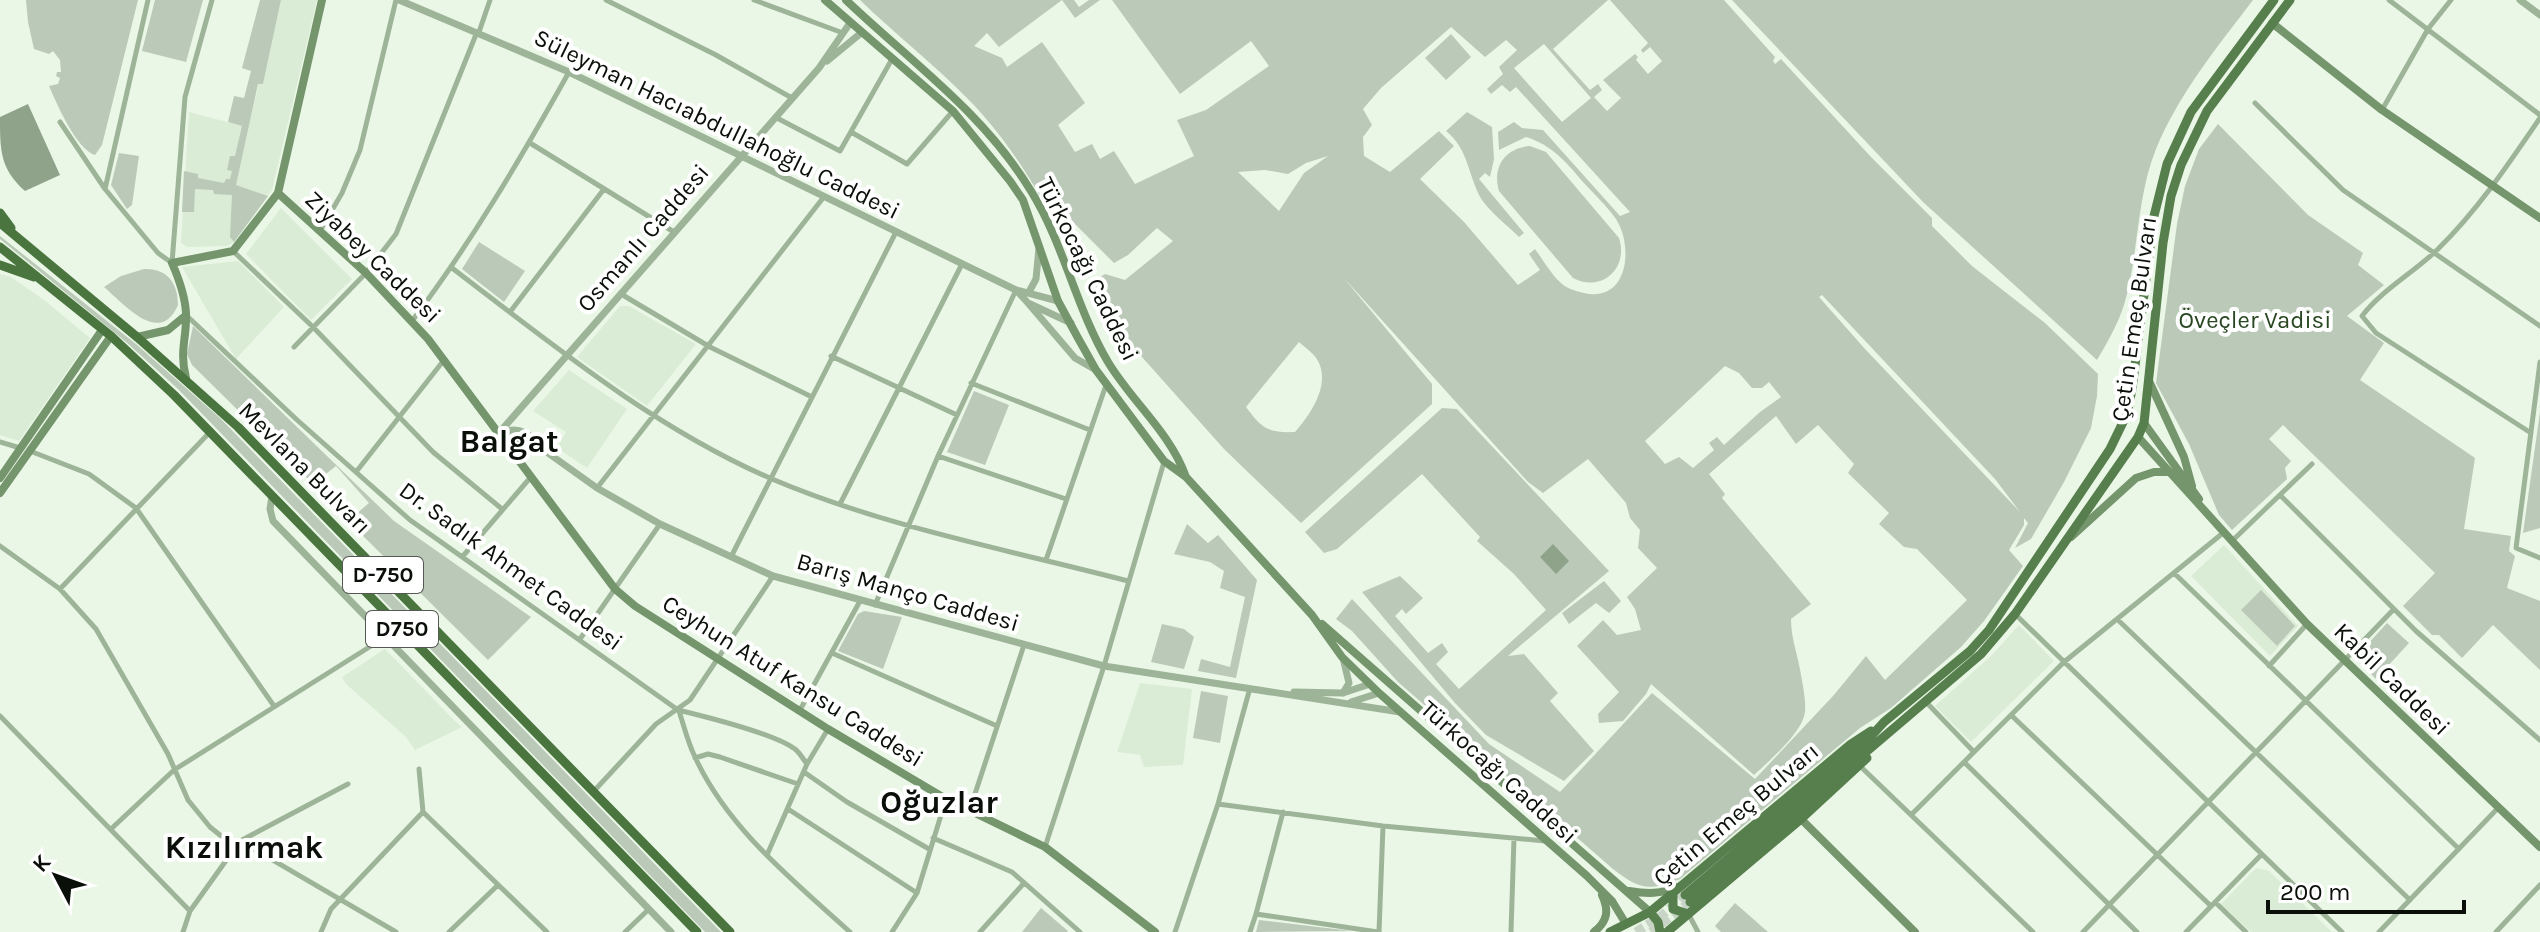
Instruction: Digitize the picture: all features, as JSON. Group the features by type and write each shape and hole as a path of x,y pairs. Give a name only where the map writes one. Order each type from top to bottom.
{"highway":[{"path":"0,213 18,237"},
{"name":"Mevlana Bulvarı","path":"0,223 186,378 282,472 730,932"},
{"name":"Mevlana Bulvarı","path":"0,247 106,333 210,431 697,932"},
{"path":"0,265 41,279"}],"main road":[{"name":"Ziyabey Caddesi","path":"322,0 278,193 366,273 412,322 444,359 498,434"},
{"path":"825,0 850,23 860,14 846,0"},
{"name":"Çetin Emeç Bulvarı","path":"1667,932 1860,766 1888,726 1970,651 1989,630 2087,487 2127,414 2154,216 2167,164 2191,112 2274,0"},
{"name":"Çetin Emeç Bulvarı","path":"1610,932 1627,928 1673,894 1686,894 1863,745 1926,702 1981,654 2015,614 2138,437 2144,423 2163,243 2171,196 2181,165 2207,111 2290,0"},
{"name":"Türkocağı Caddesi","path":"860,14 939,82 983,126 1029,188 1044,213 1088,322 1121,381 1174,449 1186,477"},
{"path":"2263,16 2382,110 2540,218"},
{"name":"Türkocağı Caddesi","path":"850,23 953,111 1010,181 1023,200 1058,301 1096,370 1164,461 1186,477 1312,615 1650,912"},
{"path":"861,33 871,23"},
{"path":"186,378 181,351 186,315 183,293 172,263 233,251 278,193"},
{"path":"1030,220 1044,213"},
{"path":"1058,301 1080,303"},
{"path":"137,337 168,330 186,315"},
{"path":"1072,324 1088,322"},
{"path":"0,478 106,333"},
{"path":"2149,381 2184,457 2193,491"},
{"path":"2127,414 2144,423"},
{"name":"Kabil Caddesi","path":"2144,423 2223,533"},
{"path":"2121,429 2138,437"},
{"name":"Ceyhun Atuf Kansu Caddesi","path":"498,434 615,589 635,606 828,729 946,799 1045,847 1155,932"},
{"name":"Kabil Caddesi","path":"2138,437 2307,624 2539,845"},
{"path":"0,493 24,449"},
{"path":"2065,543 2136,478 2154,472 2169,472"},
{"name":"Türkocağı Caddesi","path":"1312,615 1342,657 1612,901 1627,928"},
{"path":"1370,684 1380,674"},
{"path":"1379,693 1391,684"},
{"path":"1801,819 1915,932"},
{"path":"1594,932 1606,917 1608,908 1600,890"},
{"path":"1627,890 1648,894 1686,894"},
{"path":"1673,894 1673,909 1688,914"},
{"path":"1650,912 1658,922 1660,932"}],"street":[{"path":"105,189 148,0"},
{"path":"172,263 185,97 212,0"},
{"path":"320,231 342,193 360,150 397,0"},
{"name":"Süleyman Hacıabdullahoğlu Caddesi","path":"397,0 569,72 1016,290 1058,301"},
{"path":"294,347 366,273 396,234 490,0"},
{"path":"606,0 716,55 792,98"},
{"path":"754,0 844,33"},
{"path":"2389,0 2540,117 2493,187 2434,253 2362,316 2376,333 2531,433"},
{"path":"2382,110 2428,29 2451,0"},
{"path":"2520,0 2540,15"},
{"name":"Osmanlı Caddesi","path":"498,434 819,68 850,23"},
{"name":"Osmanlı Caddesi","path":"819,68 861,33"},
{"path":"775,117 840,151 892,59"},
{"path":"412,322 452,268 530,143 569,72"},
{"path":"2255,103 2334,183 2540,326"},
{"path":"851,132 907,164 953,111"},
{"path":"60,122 105,189 158,253 172,263"},
{"path":"530,143 674,232"},
{"path":"510,312 604,189"},
{"path":"597,488 710,347 823,198"},
{"path":"731,557 810,396 896,232"},
{"path":"1029,292 1036,279 1040,246"},
{"path":"233,251 313,327 433,452 502,509"},
{"path":"840,504 962,264"},
{"path":"452,268 654,416 770,478 908,525 1128,581"},
{"path":"875,605 938,456 1016,290"},
{"name":"Süleyman Hacıabdullahoğlu Caddesi","path":"1016,290 1028,303 1072,324"},
{"path":"620,294 710,347 810,396"},
{"path":"1028,303 1075,358 1096,370"},
{"name":"Dr. Sadık Ahmet Caddesi","path":"186,315 296,419 410,520 678,710"},
{"path":"831,356 957,415"},
{"path":"356,472 444,359"},
{"path":"2540,362 2516,548 2540,558"},
{"path":"971,383 1090,430"},
{"path":"1046,560 1107,384"},
{"name":"Barış Manço Caddesi","path":"498,434 513,429 529,434 548,453 597,488 660,524 773,576 1104,666 1402,712"},
{"path":"60,589 210,431"},
{"path":"0,442 89,474 136,508 274,706"},
{"path":"938,456 1066,499"},
{"path":"1045,847 1104,666 1164,461"},
{"path":"2232,542 2312,464"},
{"path":"463,556 530,478"},
{"name":"Mevlana Bulvarı","path":"273,493 270,509 273,521 671,932"},
{"path":"2280,495 2394,609 2540,740"},
{"path":"580,639 660,524"},
{"path":"1911,815 2064,662 2223,533"},
{"path":"0,546 60,589 79,607 109,649 168,754 188,800 210,827 236,848"},
{"path":"2174,573 2459,849"},
{"path":"594,792 656,724 678,710 693,695 773,576"},
{"path":"799,711 860,601"},
{"path":"2083,932 2394,609"},
{"path":"2015,614 2342,932"},
{"path":"2117,619 2410,900"},
{"path":"2269,666 2307,624"},
{"path":"111,829 174,770 399,626"},
{"path":"970,809 1024,645"},
{"path":"832,653 997,726"},
{"path":"1342,657 1349,683 1343,693"},
{"name":"Barış Manço Caddesi","path":"1285,693 1343,693 1370,684"},
{"path":"1175,932 1218,804 1250,688"},
{"name":"Barış Manço Caddesi","path":"1349,703 1379,693"},
{"path":"1926,702 1974,752"},
{"path":"678,710 695,758 729,811 767,855 850,932"},
{"path":"678,710 784,743 799,753 807,764"},
{"path":"2011,715 2157,856 2246,932"},
{"path":"0,716 190,911"},
{"path":"767,855 807,764 828,729"},
{"path":"695,758 708,754 720,757 798,784"},
{"path":"1964,761 2137,932"},
{"path":"1860,766 2033,932"},
{"path":"419,769 423,812 547,932"},
{"path":"804,772 847,802 929,849"},
{"path":"183,932 190,911 240,841 348,784"},
{"path":"892,932 917,893 946,799"},
{"path":"1218,804 1383,826 1546,841"},
{"path":"2379,932 2498,808"},
{"path":"788,809 917,893"},
{"path":"321,932 331,909 423,812"},
{"path":"1250,932 1283,812"},
{"path":"1256,914 1379,932 1383,826"},
{"path":"933,838 1012,872 1077,931"},
{"path":"1511,932 1514,838"},
{"path":"240,841 396,932"},
{"path":"2186,932 2261,855"},
{"path":"980,932 1024,883"},
{"path":"449,932 498,885"},
{"path":"2496,932 2540,885"},
{"path":"625,932 649,909"},
{"path":"1688,914 1698,932"}],"shaded area":[{"path":"281,0 317,0 272,190 234,242 227,246 187,247 181,243 189,112 242,126 246,138 259,83 263,84"},
{"path":"28,104 60,175 25,191 6,167 0,139 0,117"},
{"path":"281,208 352,279 311,320 246,254"},
{"path":"238,261 284,307 236,359 182,267"},
{"path":"0,274 11,277 44,300 90,338 19,441 0,435"},
{"path":"620,306 629,306 696,344 647,406 577,357"},
{"path":"569,370 627,409 587,468 557,448 566,432 533,411"},
{"path":"1553,544 1569,561 1556,574 1540,557"},
{"path":"2224,545 2298,626 2270,656 2191,576"},
{"path":"2019,625 2054,661 1971,742 1935,706 1992,655"},
{"path":"385,649 462,727 415,750 406,737 346,684 342,677"},
{"path":"1140,683 1192,689 1183,765 1144,767 1140,755 1117,752"},
{"path":"2256,868 2269,871 2332,932 2251,932 2221,904"}],"green space":[{"path":"26,0 138,0 102,145 95,155 74,135 52,94 49,86 58,84 60,78 56,76 57,72 61,72 60,60 53,51 49,54 34,49"},
{"path":"155,0 203,0 186,62 142,51"},
{"path":"260,0 281,0 263,84 258,84 236,185 268,196 234,242 230,237 232,195 195,189 194,212 182,212 184,171 198,174 198,178 224,183 230,179 232,171 227,170 230,156 235,156 242,126 228,122 234,96 244,98 251,71 242,68"},
{"path":"860,0 1062,0 999,47 987,33 974,46 1002,58 1007,67 1042,42 1085,103 1058,125 1075,152 1092,144 1100,159 1114,151 1135,184 1194,156 1177,120 1206,110 1269,66 1251,41 1180,94 1112,0 1608,0 1553,49 1590,90 1598,84 1602,90 1594,97 1607,111 1621,98 1603,80 1635,54 1638,57 1636,60 1648,74 1662,61 1650,47 1643,53 1641,50 1648,43 1610,0 1724,0 1775,57 1775,64 1781,59 1932,218 1932,226 1972,266 2045,323 2098,374 2091,428 2031,539 2015,548 2028,523 2024,518 2024,525 2009,550 2023,566 1984,621 1961,647 1891,708 1860,728 1680,879 1652,887 1637,884 1613,869 1398,682 1352,631 1336,619 1352,599 1489,744 1560,792 1652,693 1755,779 1866,656 1885,680 1967,600 1917,549 1904,547 1879,524 1889,513 1848,473 1854,464 1818,425 1796,444 1776,416 1709,474 1725,494 1722,498 1811,604 1791,619 1805,712 1792,737 1776,755 1754,775 1651,684 1623,721 1599,723 1598,714 1619,692 1577,646 1603,620 1617,635 1641,630 1635,609 1627,597 1657,568 1638,548 1640,530 1630,518 1626,503 1588,459 1543,493 1528,482 1343,277 1432,384 1432,404 1301,523 1224,449 1093,302 1097,279 1105,274 1125,280 1173,241 1157,228 1128,255 1114,263 1067,216 1061,212 1049,212 1013,154 982,114","holes":["1451,27 1485,57 1506,40 1517,50 1499,67 1503,74 1487,89 1491,94 1502,85 1510,92 1516,87 1630,212 1620,216 1543,130 1522,128 1514,122 1498,132 1499,150 1526,137 1551,149 1605,205 1616,219 1625,244 1623,270 1618,281 1610,290 1599,294 1572,290 1557,279 1535,249 1529,254 1540,270 1518,285 1464,222 1420,179 1454,146 1439,131 1390,172 1364,156 1363,137 1372,125 1363,109 1381,88","1544,44 1591,98 1562,122 1514,68","1328,156 1304,173 1279,211 1238,172 1265,170 1288,174 1306,163","1822,295 1995,479 2020,512 1819,297","1299,342 1317,358 1322,380 1320,390 1307,417 1295,432 1266,428 1246,407","1725,366 1739,373 1752,388 1762,388 1769,382 1781,397 1724,445 1717,437 1709,443 1714,450 1693,468 1679,457 1665,464 1645,441"]},
{"path":"1062,0 1074,0 1079,7 1089,0 1100,0 1075,18"},
{"path":"1732,0 2253,0 2187,90 2156,149 2145,187 2124,305 2097,360 1923,202"},
{"path":"1451,34 1471,57 1446,80 1425,58"},
{"path":"1467,112 1492,127 1494,159 1490,177 1485,173 1479,179 1524,233 1519,237 1482,200 1464,155 1446,131"},
{"name":"Öveçler Vadisi","path":"2218,124 2308,215 2363,253 2358,265 2384,285 2347,316 2384,343 2360,380 2475,458 2464,529 2511,536 2509,551 2515,556 2507,588 2540,601 2540,670 2493,625 2462,658 2439,635 2432,635 2403,606 2435,573 2283,425 2269,439 2291,461 2285,468 2287,479 2232,530 2219,515 2189,444 2156,383 2185,186 2199,149"},
{"path":"1530,146 1546,152 1619,238 1620,259 1610,275 1602,280 1583,282 1573,278 1499,191 1497,174 1502,160 1514,150"},
{"path":"119,153 139,156 132,205 127,209 111,185"},
{"path":"0,236 136,344 220,418 721,932 705,932 178,389"},
{"path":"479,242 525,271 504,302 462,269"},
{"path":"144,269 165,274 176,290 178,305 162,322 142,318 104,287 121,276"},
{"path":"193,326 394,521 531,617 488,660 348,521 369,503 336,466 313,484 192,365 187,354"},
{"path":"974,391 1009,405 985,465 947,452"},
{"path":"1442,408 1457,409 1609,571 1508,656 1524,654 1558,693 1550,701 1594,751 1564,781 1486,735 1455,703 1362,592 1400,576 1423,598 1406,614 1402,609 1395,616 1428,653 1442,643 1448,652 1436,664 1459,689 1546,610 1514,574 1477,541 1480,537 1422,474 1337,549 1324,553 1305,532"},
{"path":"2540,412 2540,528 2523,533"},
{"path":"1187,524 1208,543 1218,535 1257,580 1236,678 1198,671 1201,659 1230,667 1245,597 1220,588 1224,571 1210,562 1174,554"},
{"path":"1604,581 1621,601 1609,613 1596,603 1569,624 1562,613"},
{"path":"2261,590 2295,626 2277,646 2241,610"},
{"path":"864,611 902,617 883,669 838,651 858,614"},
{"path":"2387,623 2409,643 2376,679 2355,658"},
{"path":"1162,624 1184,629 1194,637 1184,669 1151,662"},
{"path":"1201,691 1228,696 1220,743 1193,738"},
{"path":"1735,903 1768,932 1721,932 1715,926"},
{"path":"1041,908 1068,931 1022,932"},
{"path":"1259,920 1352,931 1256,932"}],"tunnel":[{"path":"1636,932 1685,895"},
{"path":"1651,932 1690,902"}],"district":[{"name":"Balgat","path":"509,441"},
{"name":"Oğuzlar","path":"939,802"},
{"name":"Kızılırmak","path":"244,847"}]}
